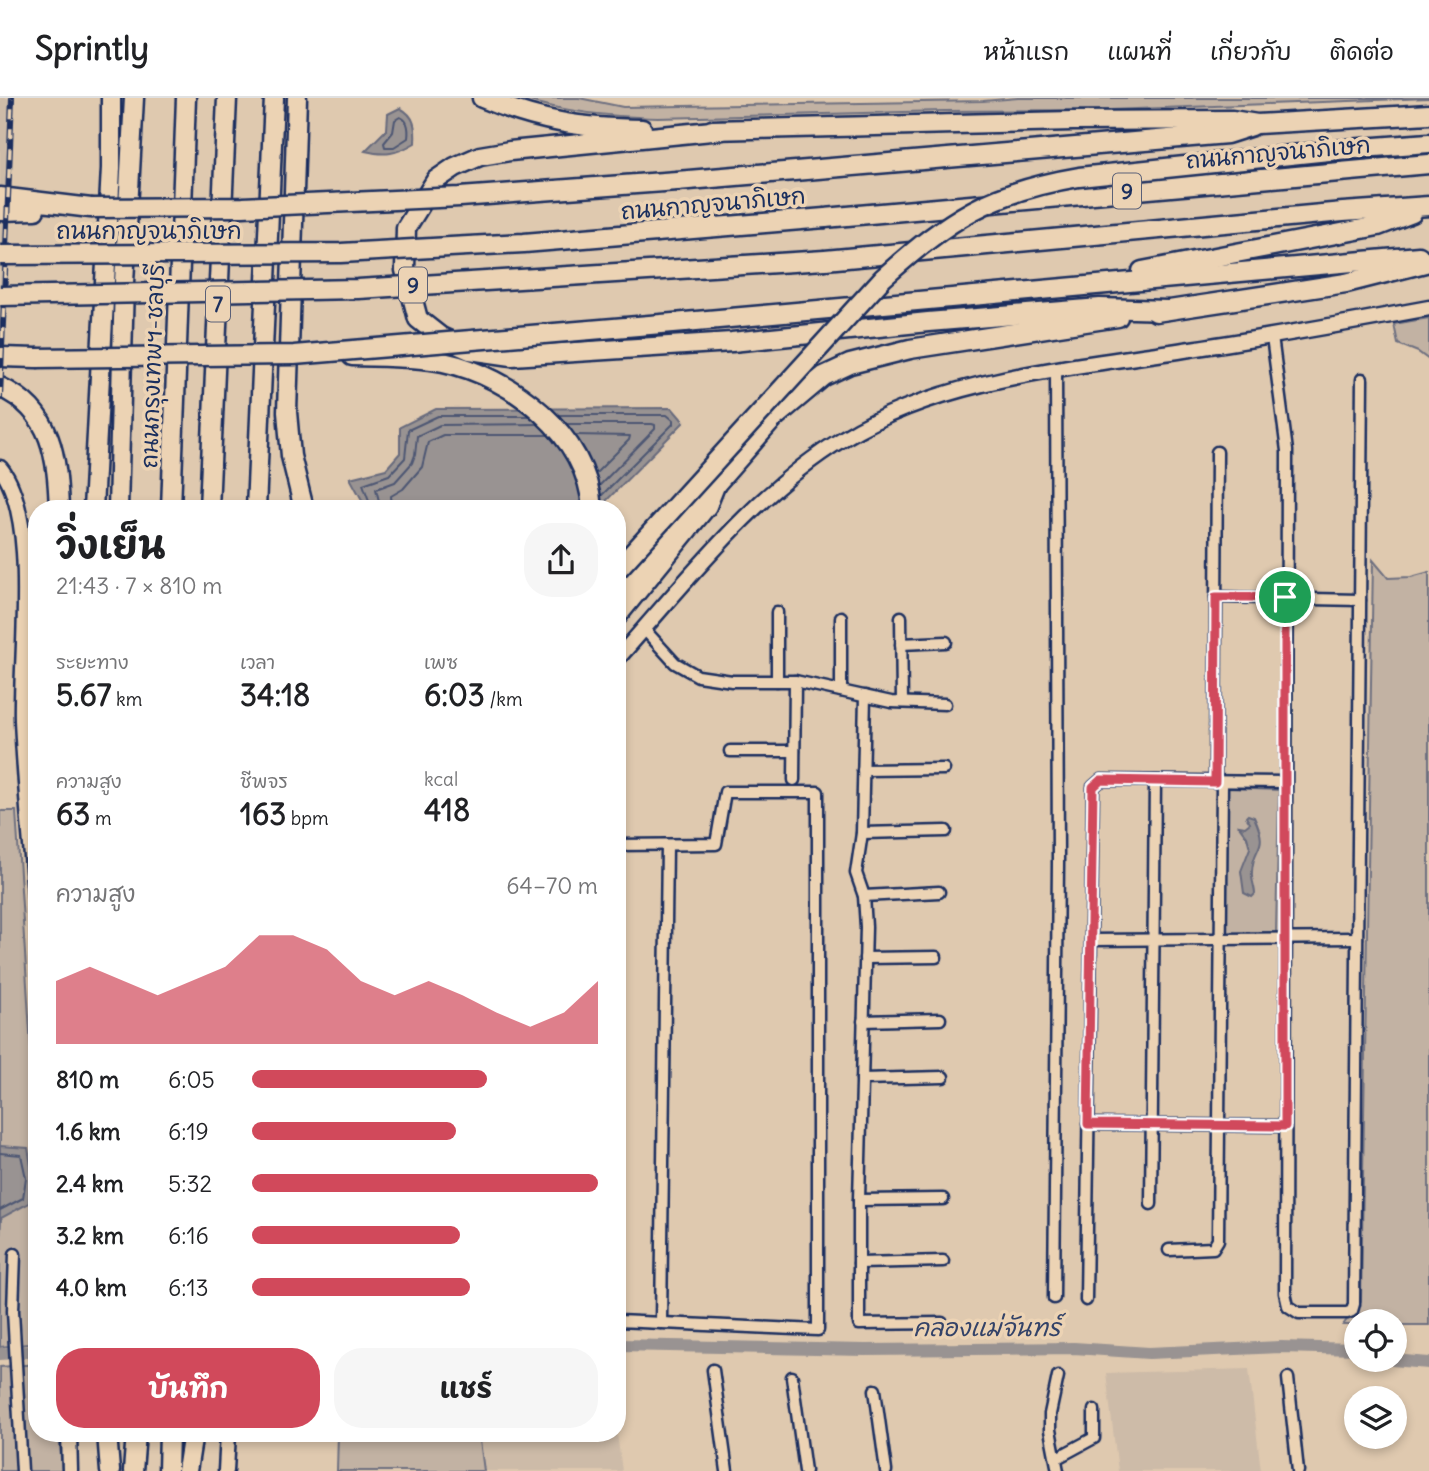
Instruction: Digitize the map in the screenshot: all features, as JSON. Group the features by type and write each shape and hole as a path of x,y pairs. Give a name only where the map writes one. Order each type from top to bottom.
{"highway":[{"path":"93,500 111,168 111,98"},
{"path":"118,500 124,283 134,98"},
{"name":"ถนนกรุงเทพฯ-ชลบุรี","path":"171,500 186,98"},
{"name":"7","path":"209,500 227,98"},
{"path":"256,500 274,98"},
{"path":"297,98 287,411 291,456 301,500"},
{"path":"482,98 556,123 598,128 722,130 1073,121 1232,120 1257,124 1429,114"},
{"path":"0,211 256,207 460,197 1227,134 1257,124"},
{"path":"722,130 510,150 480,156 455,167 436,180 406,228 405,270 418,319 441,337 470,350 512,356 732,342 1100,308 1167,310"},
{"path":"626,560 847,316 893,269 923,242 950,223 1007,194 1039,184 1079,177 1429,143"},
{"name":"ถนนกาญจนาภิเษก","path":"0,255 341,253 524,243 1429,164"},
{"path":"0,197 91,208"},
{"path":"1090,285 1135,272 1378,226 1429,207"},
{"name":"9","path":"0,296 358,289 825,260 1343,212 1429,207"},
{"path":"294,355 1429,255"},
{"path":"626,580 677,519 703,492 717,483 774,418 824,376 850,364 910,349 1346,283 1429,262"},
{"path":"0,357 294,355 443,362 491,379 546,415 579,457 591,500"},
{"path":"0,387 15,394 39,419 54,449 59,500"},
{"path":"626,605 707,506 717,483"},
{"path":"109,1442 110,1468"},
{"path":"133,1471 135,1442"},
{"path":"168,1471 169,1442"},
{"path":"187,1471 192,1442"}],"main road":[{"path":"626,649 740,523 790,477 845,438 910,406 1014,375 1272,337 1429,308"},
{"path":"0,467 16,503 25,549 22,719 28,798"},
{"path":"69,1442 71,1471"},
{"path":"226,1471 228,1442"}],"street":[{"path":"1272,337 1287,451 1285,1293 1289,1306 1299,1313 1347,1313 1352,1311 1354,1304 1362,379"},
{"path":"1054,1298 1058,862 1056,369"},
{"path":"1168,1250 1213,1248 1216,1245 1219,939 1217,452"},
{"path":"1216,597 1360,600"},
{"path":"776,681 777,612"},
{"path":"841,617 841,691"},
{"path":"901,617 902,702"},
{"path":"644,629 675,663 698,676 732,681 795,681 902,702 945,704"},
{"path":"901,644 946,642"},
{"path":"794,780 795,681"},
{"path":"865,696 862,834 856,873 864,895 865,958 859,1324 942,1323"},
{"path":"730,751 794,751"},
{"path":"863,770 944,769"},
{"path":"1086,1300 1093,787 1101,780 1285,782"},
{"path":"1151,1204 1155,781"},
{"path":"626,845 716,844 725,792 818,792 818,1330 626,1321"},
{"path":"862,834 946,831"},
{"path":"661,1323 667,845"},
{"path":"864,895 939,892"},
{"path":"1091,940 1357,938"},
{"path":"865,958 936,957"},
{"path":"863,1021 940,1019"},
{"path":"862,1079 943,1077"},
{"path":"1088,1124 1285,1126"},
{"path":"859,1200 943,1199"},
{"path":"15,1254 13,1311 22,1471"},
{"path":"859,1263 943,1261"},
{"path":"713,1370 727,1471"},
{"path":"1058,1376 1050,1414 1050,1430 1058,1471"},
{"path":"792,1377 805,1471"},
{"path":"1288,1378 1298,1471"},
{"path":"875,1390 886,1471"},
{"path":"1057,1458 1094,1438 1094,1410"}],"shaded area":[{"path":"0,98 12,98 0,404"},
{"path":"521,98 579,98 623,107 983,101 1018,98 1429,98 1110,110 658,118 571,110"},
{"path":"1429,318 1429,360 1398,344 1394,324"},
{"path":"1373,560 1388,578 1411,577 1429,572 1429,1325 1407,1325 1407,1309 1355,1309 1361,1301"},
{"path":"1226,788 1279,790 1276,933 1225,933"},
{"path":"0,811 16,811 28,1001 28,1344 0,1347"},
{"path":"28,1365 28,1442 60,1442 62,1471 0,1471 0,1367"},
{"path":"1249,1369 1261,1471 1118,1471 1106,1373"},
{"path":"338,1442 480,1442 484,1471 337,1471"},
{"path":"480,1442 618,1442 622,1471 484,1471"}],"water":[{"path":"400,108 414,123 415,143 391,153 365,151 387,129 388,114"},
{"path":"672,408 684,422 607,500 362,500 350,478 386,469 400,453 400,427 436,409"},
{"path":"1246,817 1254,817 1261,836 1253,863 1255,894 1252,897 1244,893 1241,871 1250,848 1247,837 1239,826 1245,827 1250,823"},
{"path":"0,1146 28,1148 28,1204 1,1218 0,1239"}],"waterway":[{"name":"คลองแม่จันทร์","path":"626,1345 865,1350 1074,1348 1149,1353 1281,1347 1344,1349"},
{"path":"0,1354 28,1352"},
{"name":"คลองแม่จันทร์","path":"1407,1361 1429,1363"}],"railway":[{"path":"0,398 12,98"}],"route":[{"path":"1216,597 1285,597 1285,1126 1088,1124 1093,787 1101,780 1215,782 1216,597"}]}
